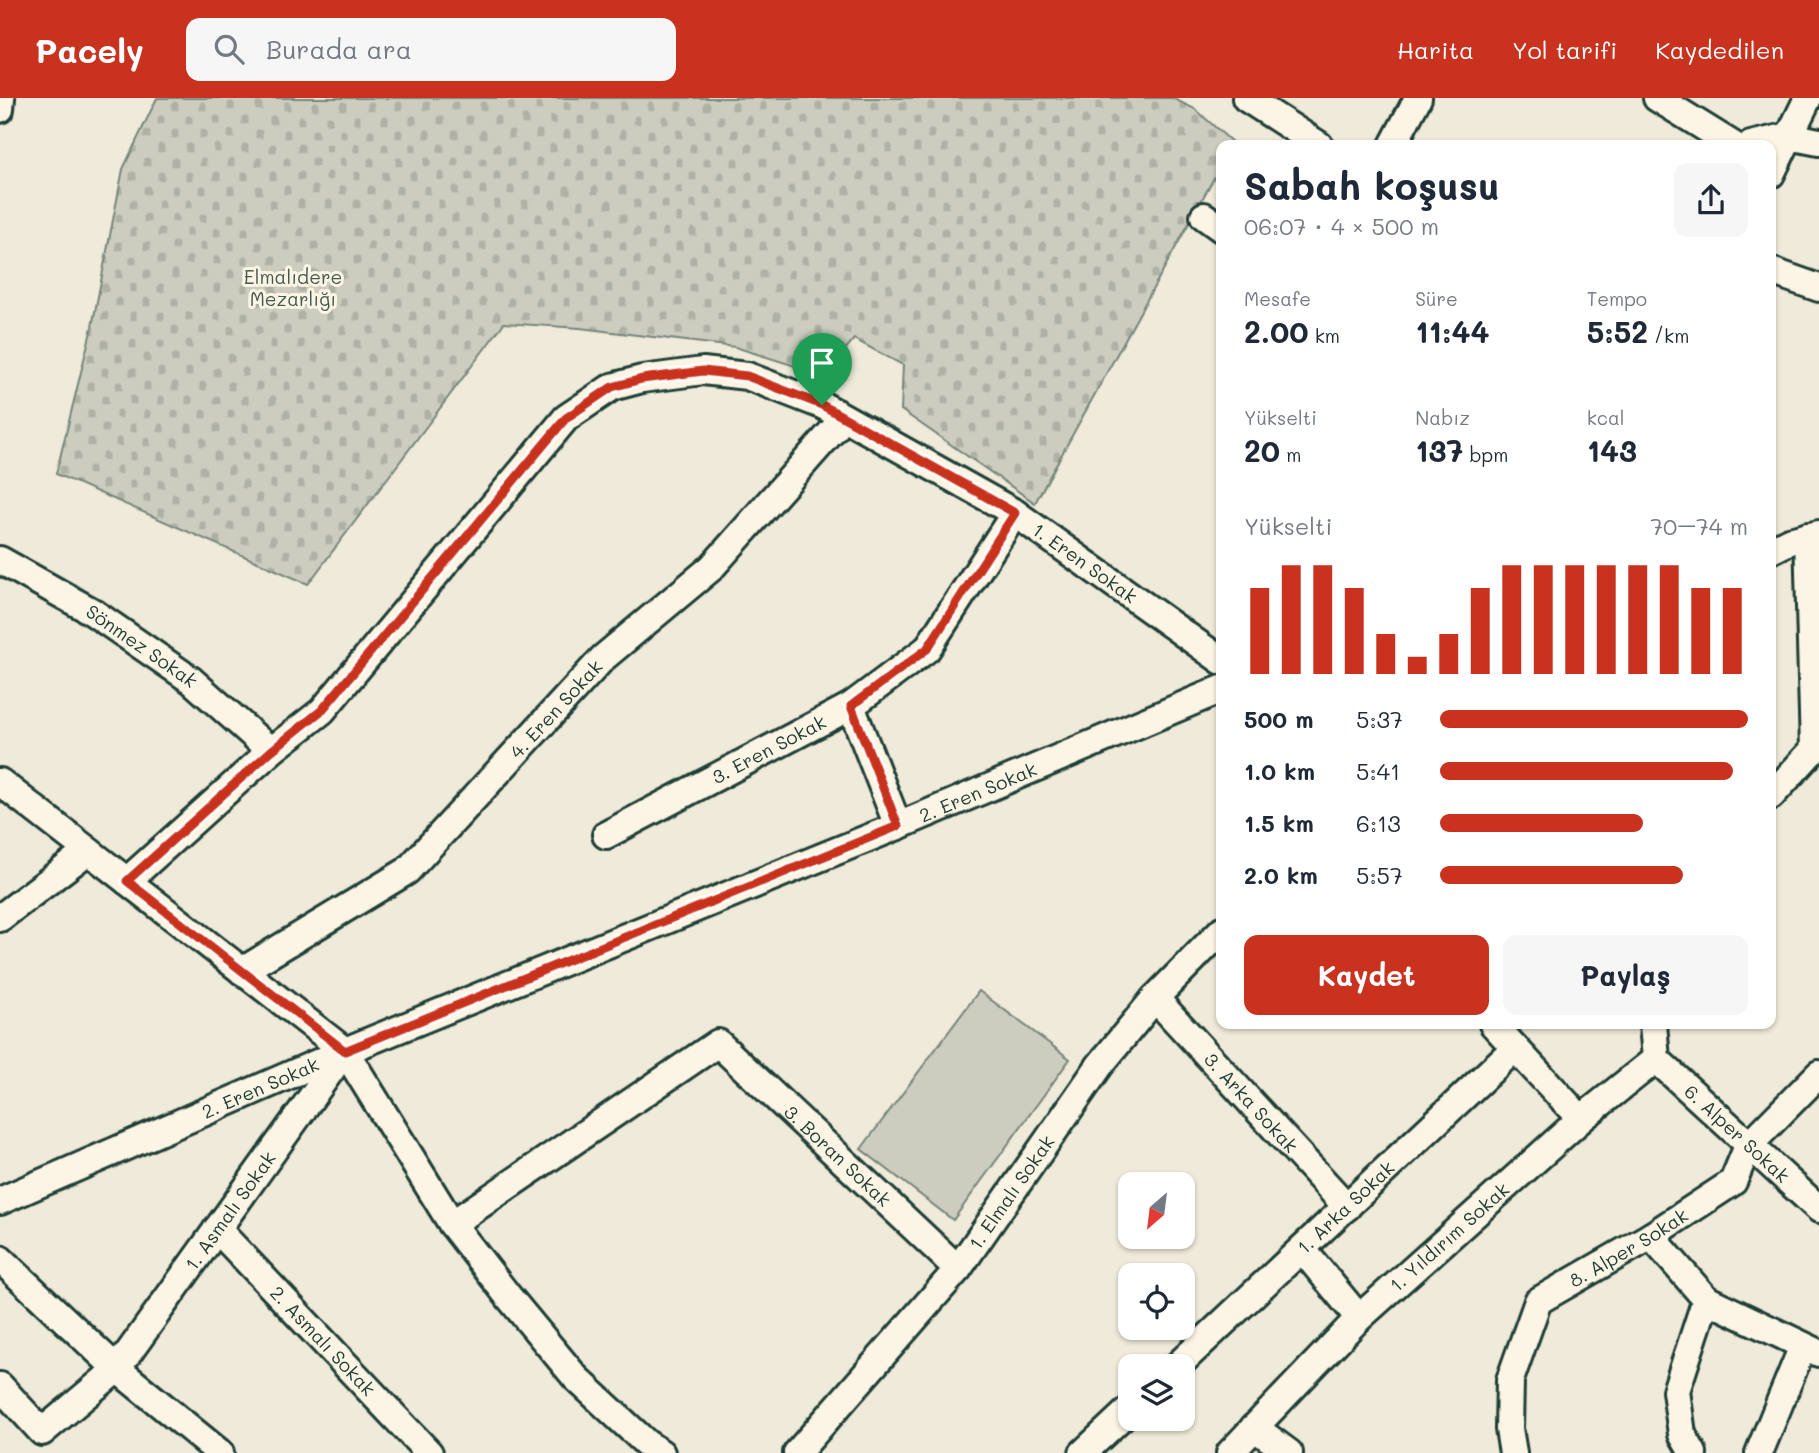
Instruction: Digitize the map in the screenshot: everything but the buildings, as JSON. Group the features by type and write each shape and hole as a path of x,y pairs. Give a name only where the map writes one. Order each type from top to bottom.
{"street":[{"path":"0,109 1,98"},
{"path":"1246,98 1311,140"},
{"path":"1396,140 1418,98"},
{"path":"1657,98 1725,140"},
{"path":"1776,164 1808,98"},
{"path":"1773,140 1790,136 1819,142"},
{"path":"1776,273 1819,288"},
{"name":"1. Eren Sokak","path":"127,881 271,751 322,710 566,418 612,387 642,379 703,371 747,376 822,405 1015,513 1216,656"},
{"name":"4. Eren Sokak","path":"242,971 407,871 603,658 711,568 844,418"},
{"name":"3. Eren Sokak","path":"606,835 851,706 927,649 1015,513"},
{"path":"1776,791 1816,753 1815,678 1792,537"},
{"name":"Sönmez Sokak","path":"3,567 91,611 191,680 271,751"},
{"name":"2. Eren Sokak","path":"0,1201 345,1051 898,826 1216,692"},
{"path":"851,706 898,826"},
{"path":"0,782 345,1051 452,1223 508,1296 576,1378 646,1443 661,1453"},
{"path":"0,918 88,851"},
{"name":"1. Elmalı Sokak","path":"797,1453 958,1269 1100,1066 1156,998 1216,936"},
{"name":"3. Arka Sokak","path":"1156,998 1347,1207"},
{"path":"1498,1029 1581,1119"},
{"path":"1653,1029 1656,1059"},
{"name":"3. Boran Sokak","path":"452,1223 718,1043 958,1269"},
{"name":"1. Arka Sokak","path":"1189,1354 1515,1048"},
{"name":"1. Asmalı Sokak","path":"0,1386 42,1432 117,1369 345,1051"},
{"name":"1. Yıldırım Sokak","path":"1230,1453 1359,1318 1581,1119 1656,1059"},
{"name":"6. Alper Sokak","path":"1656,1059 1819,1209"},
{"name":"8. Alper Sokak","path":"1513,1453 1509,1429 1510,1380 1538,1301 1651,1236 1733,1182 1748,1146 1819,1074"},
{"name":"2. Asmalı Sokak","path":"217,1229 429,1453"},
{"path":"1651,1236 1706,1299 1811,1350 1759,1453"},
{"path":"1302,1249 1359,1318"},
{"path":"0,1259 117,1369 220,1453"},
{"path":"1693,1453 1682,1434 1676,1391 1706,1299"},
{"path":"1083,1453 1118,1420"},
{"path":"1254,1427 1289,1453"}],"green space":[{"name":"Elmalıdere Mezarlığı","path":"157,98 1172,98 1195,109 1230,140 1216,140 1216,174 1035,503 901,410 903,365 854,339 824,375 735,347 580,328 504,323 308,584 56,474 92,327 123,169"},
{"path":"979,991 1070,1059 953,1220 861,1149"}],"route":[{"path":"703,371 747,376 822,405 1015,513 927,649 851,706 898,826 345,1051 127,881 271,751 322,710 566,418 612,387 642,379 703,371"}]}
